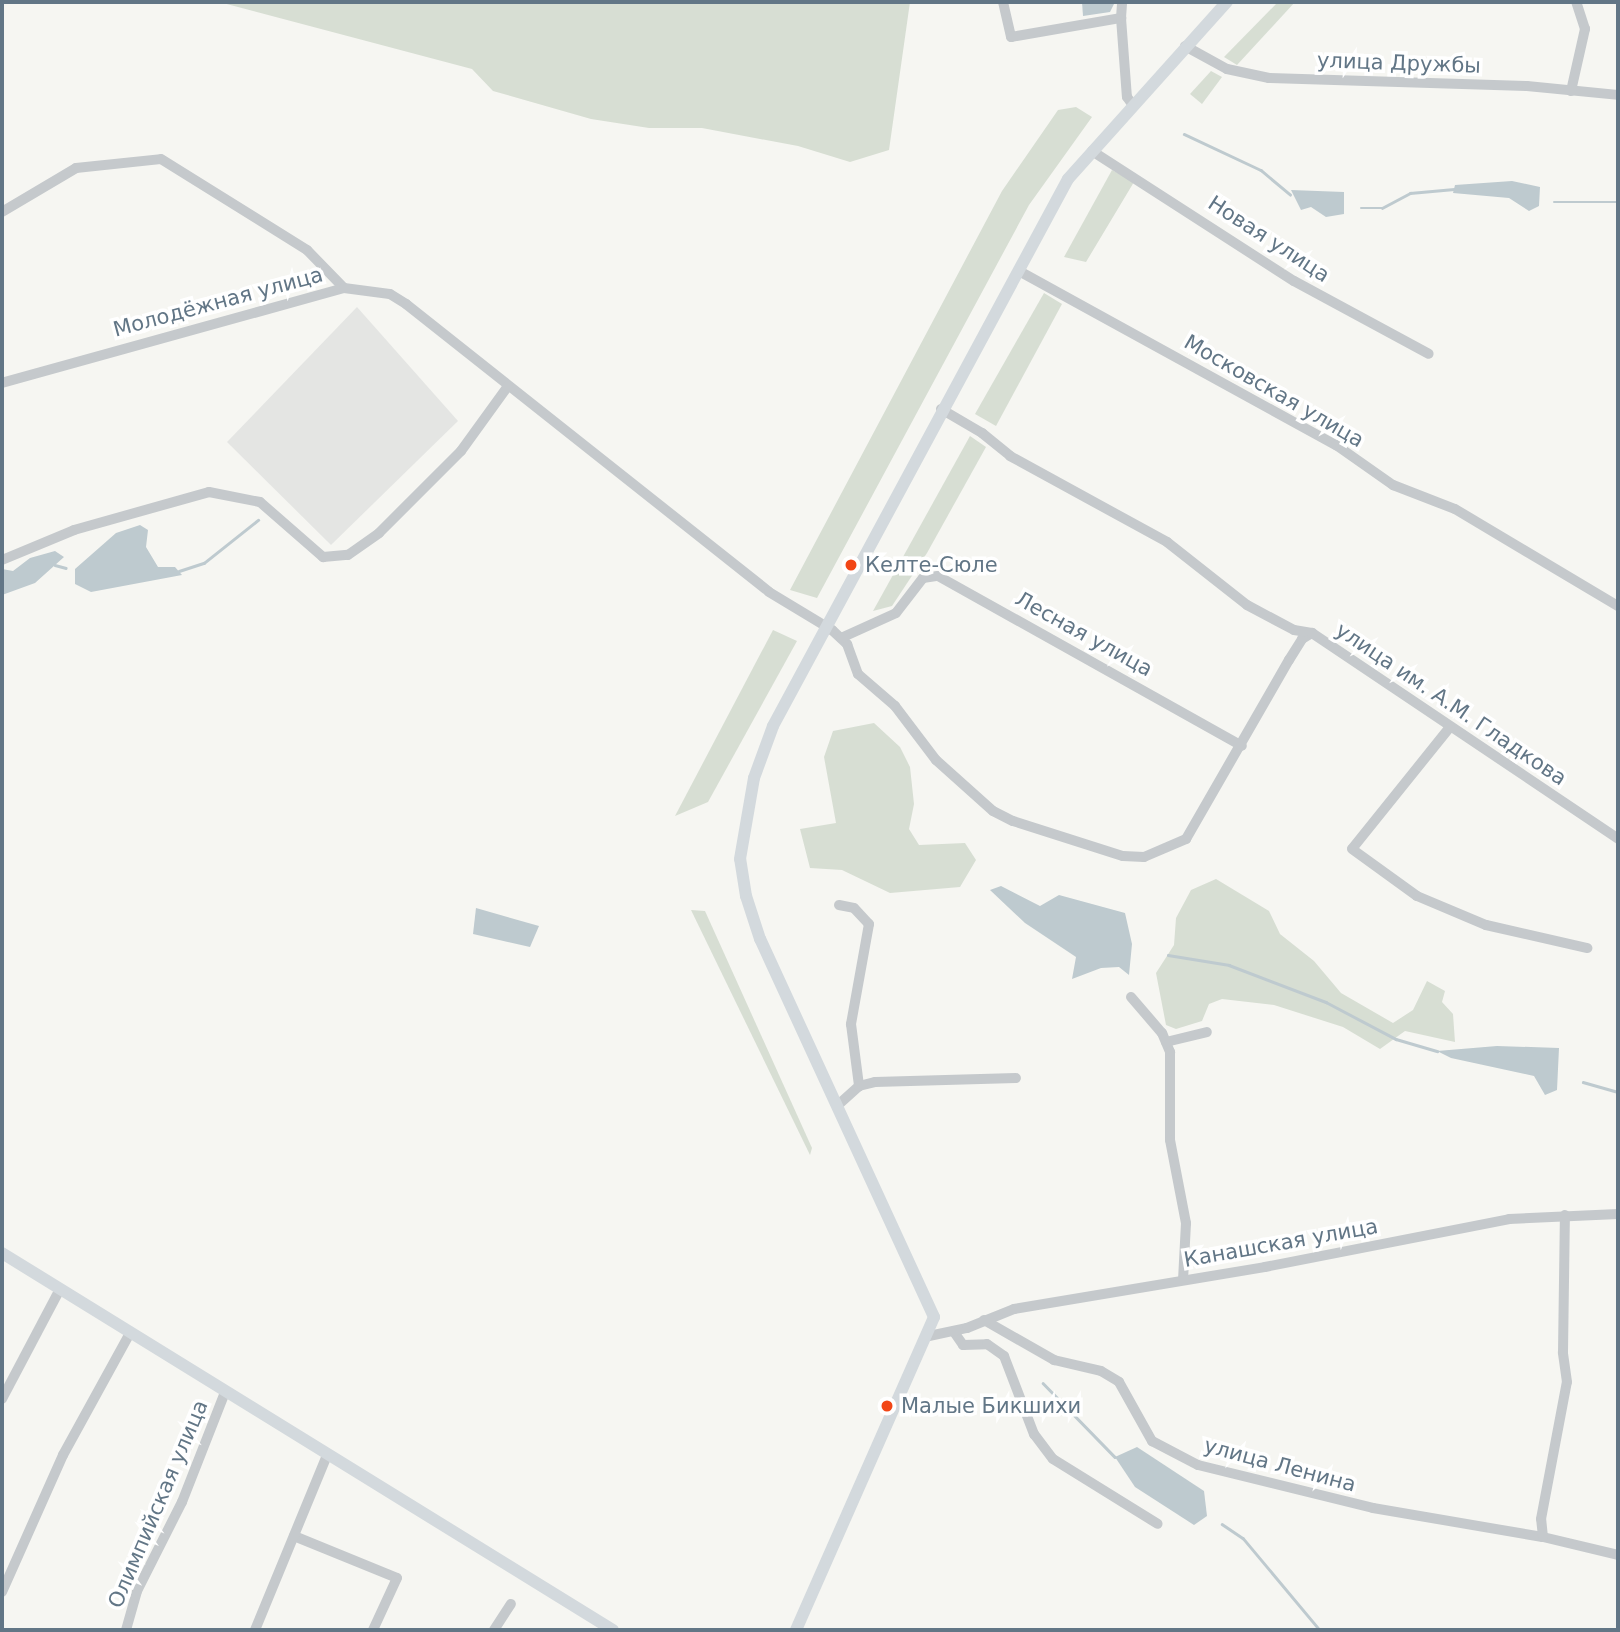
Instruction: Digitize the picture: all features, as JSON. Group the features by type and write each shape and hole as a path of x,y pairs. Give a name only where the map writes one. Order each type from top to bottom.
{"street":[{"path":"1003,2 1011,37 1121,18"},
{"path":"1122,2 1127,97 1132,104"},
{"path":"796,1630 929,1336 932,1306 761,939 740,859 754,778 773,726 941,409 1068,180 1132,104 1227,2"},
{"path":"1571,91 1585,29 1576,2"},
{"name":"улица Дружбы","path":"1185,46 1227,69 1269,78 1618,95"},
{"name":"Новая улица","path":"1092,151 1294,281 1429,354"},
{"name":"Молодёжная улица","path":"2,212 76,167 161,159 307,250 344,288 2,383"},
{"name":"Московская улица","path":"1018,271 1336,445 1393,485 1455,509 1618,607"},
{"path":"344,288 390,294 769,592 841,638 858,674 895,706 936,760 993,811 1123,856 1156,852 1186,839 1197,826 1295,649 1312,633"},
{"path":"2,560 74,530 209,492 260,502 323,557 348,555 379,533 461,451 508,386"},
{"name":"улица им. А.М. Гладкова","path":"941,409 982,433 1010,456 1167,542 1247,606 1294,630 1312,633 1618,839"},
{"name":"Лесная улица","path":"841,638 896,612 923,578 938,576 1242,746"},
{"path":"1450,727 1352,849 1369,866 1417,896 1486,925 1587,948"},
{"path":"838,905 854,908 869,924 851,1024 859,1086"},
{"path":"1132,997 1166,1042 1170,1052 1170,1140 1184,1202 1182,1280"},
{"path":"1166,1042 1207,1032"},
{"path":"838,1105 859,1086 1016,1079"},
{"name":"Канашская улица","path":"929,1336 954,1332 1014,1309 1509,1219 1618,1214"},
{"path":"1543,1537 1541,1519 1567,1382 1563,1352 1566,1215"},
{"path":"2,1253 613,1630"},
{"path":"2,1399 60,1289"},
{"name":"улица Ленина","path":"984,1321 1035,1351 1101,1371 1119,1382 1152,1441 1198,1465 1373,1508 1543,1537 1618,1555"},
{"path":"954,1332 962,1345 987,1344 1004,1356 1034,1434 1053,1459 1158,1524"},
{"path":"2,1591 63,1455 130,1333"},
{"name":"Олимпийская улица","path":"127,1630 137,1591 181,1502 225,1392"},
{"path":"256,1630 327,1455"},
{"path":"294,1536 397,1578 373,1630"},
{"path":"494,1630 511,1604"}],"shaded area":[{"path":"219,2 910,2 889,150 850,162 798,146 702,128 649,128 591,119 493,91 472,69"},
{"path":"1082,2 1115,2 1110,12 1083,16"},
{"path":"1278,2 1295,2 1237,65 1224,57"},
{"path":"1211,71 1222,77 1202,104 1190,94"},
{"path":"1076,107 1092,117 1029,205 817,598 790,590 1002,191 1058,110"},
{"path":"1112,170 1134,182 1086,262 1064,257"},
{"path":"1512,181 1540,187 1539,206 1529,211 1509,198 1453,193 1455,185"},
{"path":"1291,190 1344,192 1344,214 1326,217 1311,207 1301,210"},
{"path":"1044,293 1062,304 996,426 975,414"},
{"path":"357,307 458,421 331,545 227,442"},
{"path":"970,436 986,447 927,553 892,606 873,611"},
{"path":"140,525 148,530 146,547 158,567 175,567 182,575 91,592 75,584 75,569 116,533"},
{"path":"55,551 64,557 35,583 2,595 2,569 13,571 30,558"},
{"path":"773,630 797,641 708,802 675,816"},
{"path":"874,723 900,747 910,767 914,804 909,829 919,845 965,843 976,860 960,887 890,893 842,870 810,868 800,829 836,823 824,757 833,731"},
{"path":"1216,879 1269,911 1280,934 1314,961 1341,993 1393,1023 1413,1010 1427,981 1445,991 1442,1002 1453,1014 1455,1042 1405,1031 1380,1049 1343,1027 1274,1005 1222,999 1209,1004 1202,1021 1176,1029 1166,1025 1156,973 1174,945 1176,918 1191,890"},
{"path":"1001,886 1040,906 1059,895 1125,913 1132,944 1129,975 1119,967 1101,968 1072,979 1076,957 1025,923 990,890"},
{"path":"476,908 539,926 530,947 473,934"},
{"path":"691,910 705,911 812,1148 810,1155"},
{"path":"1497,1046 1559,1048 1557,1090 1545,1095 1534,1076 1451,1058 1437,1051"},
{"path":"1137,1447 1204,1491 1207,1516 1194,1525 1135,1487 1115,1457"}],"waterway":[{"path":"1184,134 1261,170 1290,194"},
{"path":"1361,208 1382,208 1410,193 1454,189"},
{"path":"1554,202 1618,202"},
{"path":"179,571 204,563 258,520"},
{"path":"55,565 66,568"},
{"path":"1168,955 1229,965 1326,1002 1396,1039 1437,1051"},
{"path":"1583,1082 1618,1092"},
{"path":"1043,1383 1115,1457"},
{"path":"1222,1524 1243,1538 1320,1630"}],"place":[{"name":"Келте-Сюле","path":"851,565"},
{"name":"Малые Бикшихи","path":"887,1406"}]}
